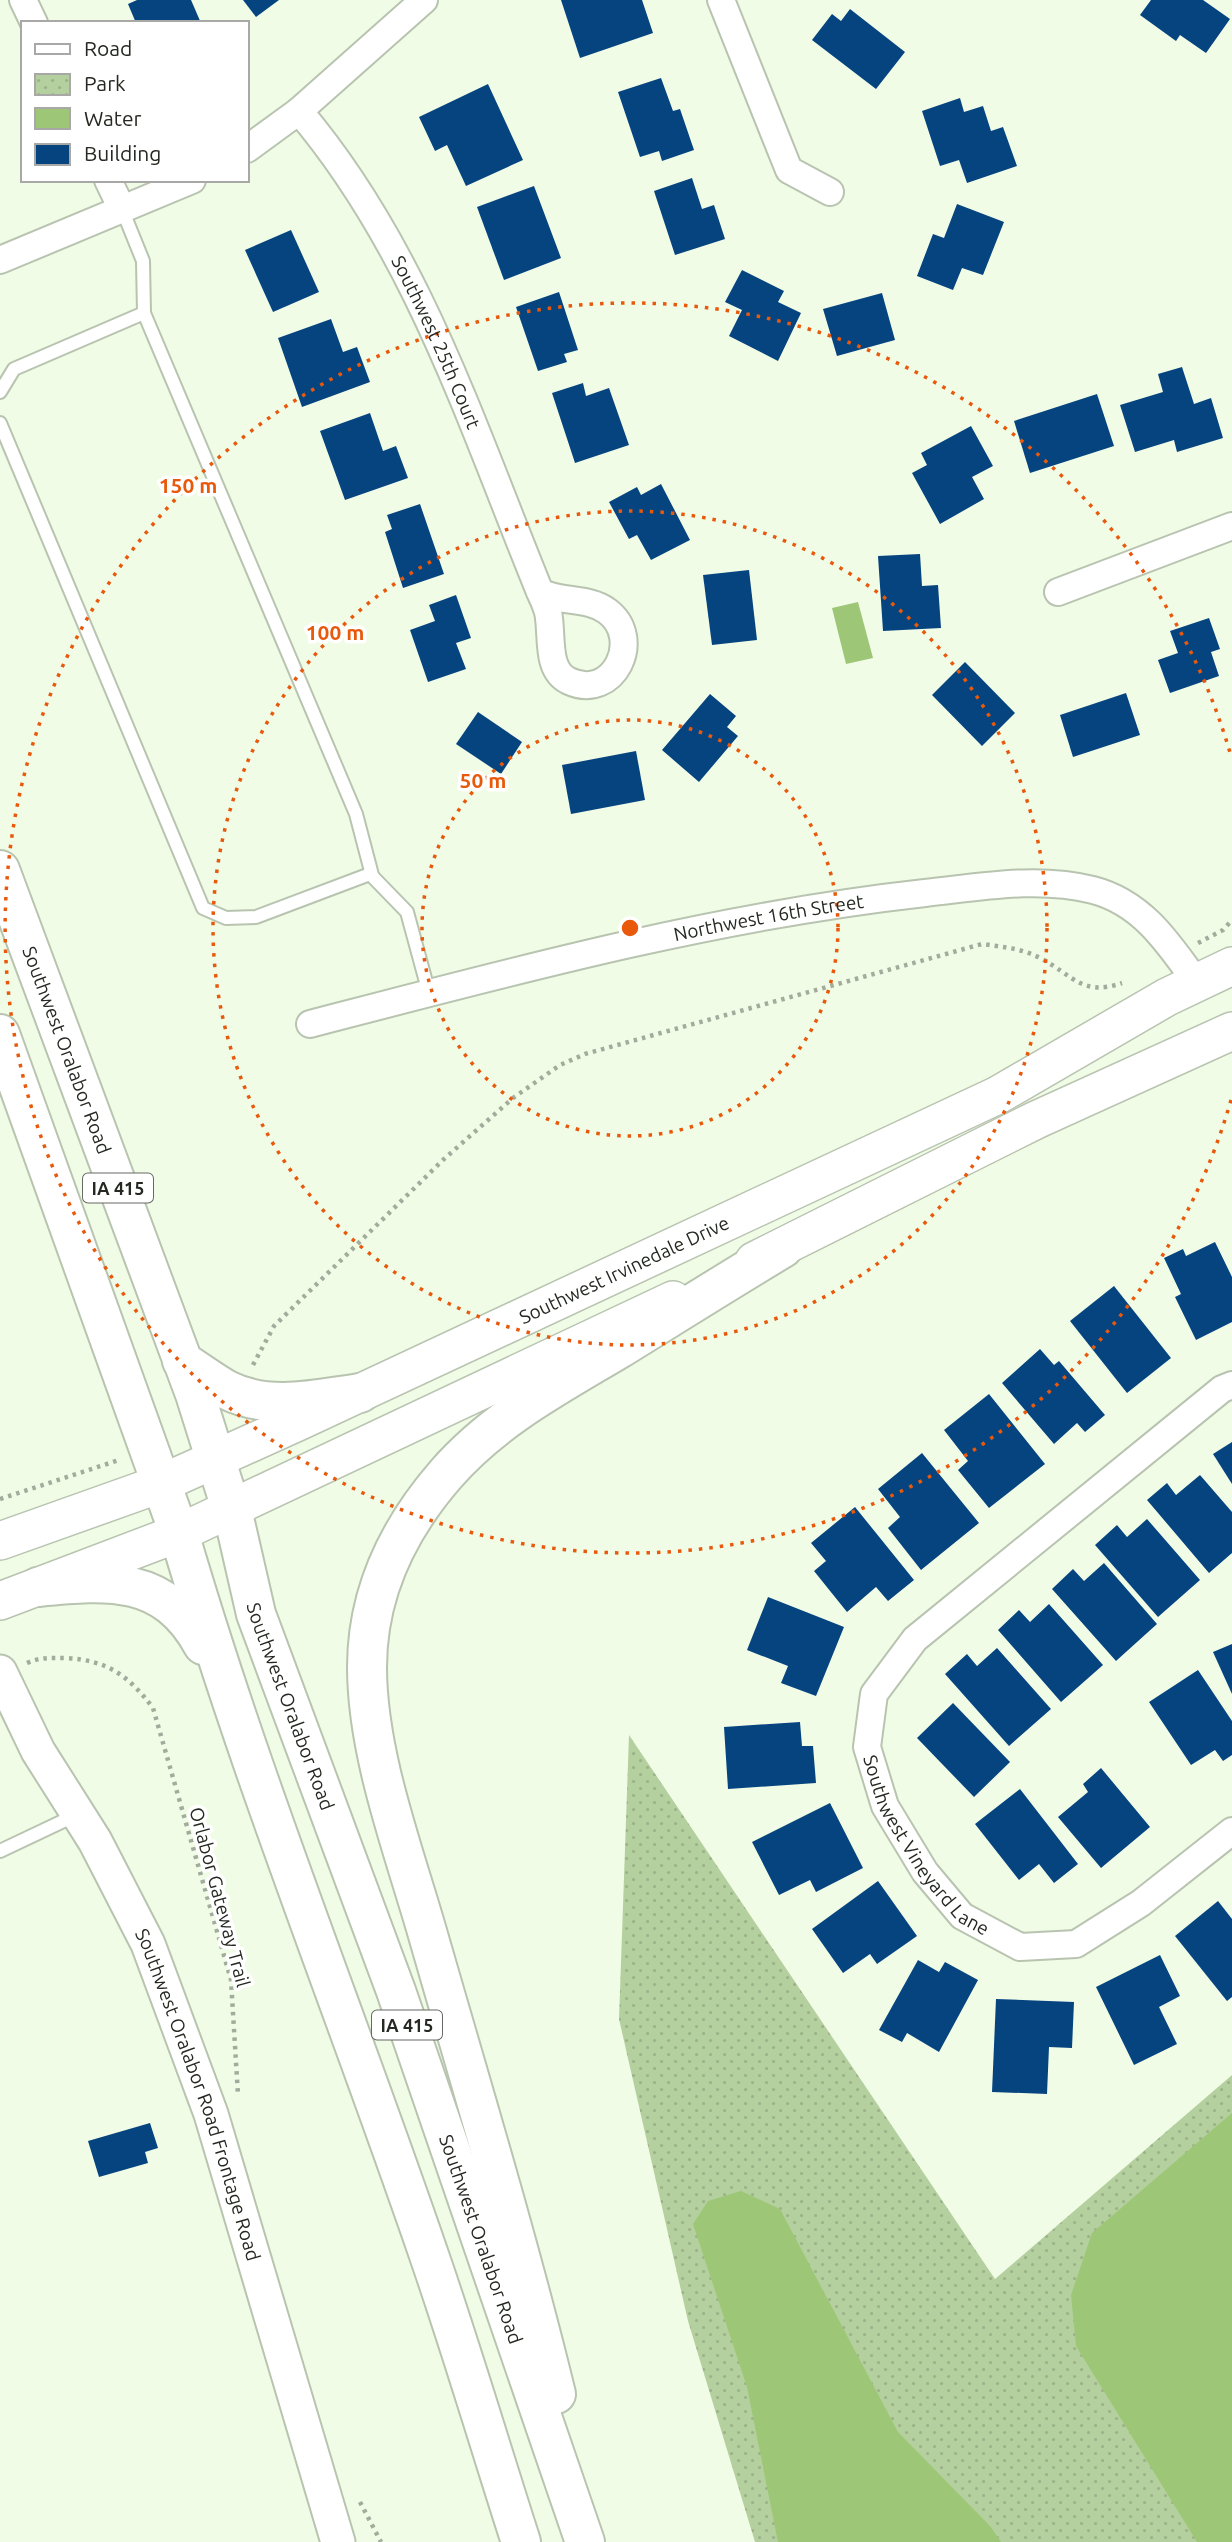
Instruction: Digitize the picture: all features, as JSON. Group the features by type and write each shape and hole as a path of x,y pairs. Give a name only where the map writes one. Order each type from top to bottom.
{"main road":[{"name":"Southwest Oralabor Road","path":"0,870 182,1361 230,1508 257,1614 367,1911 585,2542"},
{"name":"Southwest Irvinedale Drive","path":"0,1541 160,1484 360,1393 998,1095 1186,968 1232,966"},
{"path":"0,1601 179,1533 783,1248 1036,1120 1232,1031"},
{"name":"IA 415","path":"0,1034 179,1533 230,1692 431,2262 521,2542"},
{"path":"592,2542 531,2292 388,1796 370,1708 367,1665 373,1618 380,1581 394,1547 444,1475 479,1439 526,1404 783,1248"},
{"path":"182,1361 227,1390 249,1398 290,1403 360,1393"},
{"path":"38,1587 107,1582 135,1585 159,1596 194,1629 230,1692"}],"street":[{"path":"23,0 33,21"},
{"path":"248,148 299,111 424,0"},
{"path":"721,0 789,170 830,192"},
{"name":"Southwest 25th Court","path":"299,111 328,145 369,204 407,272 540,592"},
{"path":"109,182 122,209"},
{"path":"0,260 187,182"},
{"path":"1058,593 1232,526"},
{"name":"Northwest 16th Street","path":"310,1024 645,940 810,907 1006,885 1055,883 1094,890 1120,900 1160,932 1186,968"},
{"name":"Southwest Vineyard Lane","path":"1232,1385 1222,1389 915,1639 874,1694 867,1746 885,1806 925,1872 962,1916 1020,1947 1076,1944 1141,1903 1232,1831"},
{"name":"Southwest Oralabor Road Frontage Road","path":"0,1673 38,1751 78,1815 148,1944 211,2114 338,2542"}],"lane":[{"path":"122,209 143,261 144,313 356,814 372,875 407,912 429,993"},
{"path":"0,392 14,369 144,313"},
{"path":"0,423 203,908 226,918 256,917 372,875"},
{"path":"0,1851 78,1815"}],"path":[{"path":"1186,968 1232,920"},
{"path":"250,1371 274,1326 444,1159 513,1098 560,1065 585,1054 982,944 1015,948 1039,958 1087,989 1107,988 1125,982"},
{"path":"0,1499 117,1461"},
{"name":"Orlabor Gateway Trail","path":"0,1673 38,1658 100,1662 134,1684 153,1708 231,1980 238,2099"},
{"path":"356,2489 381,2542"}],"green space":[{"path":"629,1735 995,2279 1232,2075 1232,2542 755,2542 688,2321 619,2019"}],"water":[{"path":"858,602 873,658 846,664 832,608"},
{"path":"1232,2113 1232,2542 1197,2542 1076,2346 1071,2295 1092,2233"},
{"path":"741,2191 780,2209 898,2432 990,2526 1001,2542 778,2542 747,2387 693,2224 708,2201"}],"building":[{"path":"137,0 191,0 200,21 135,21 128,4"},
{"path":"243,0 279,0 256,17"},
{"path":"561,0 642,0 653,33 580,58"},
{"path":"1151,0 1203,0 1230,19 1206,53 1180,35 1176,41 1140,15"},
{"path":"850,9 905,52 876,89 812,40 832,14 841,21"},
{"path":"661,78 673,111 680,109 694,150 662,161 659,151 640,157 618,92"},
{"path":"488,84 523,160 466,186 447,145 435,151 419,117"},
{"path":"960,98 964,112 983,106 991,131 1003,127 1017,166 967,183 959,160 940,166 922,111"},
{"path":"692,178 702,209 714,205 725,239 675,255 654,191"},
{"path":"534,186 561,258 504,280 477,207"},
{"path":"957,204 1004,222 983,275 962,268 953,290 917,276 933,234 944,238"},
{"path":"291,230 319,292 273,312 245,250"},
{"path":"742,270 784,291 778,302 801,313 778,361 729,336 742,310 725,302"},
{"path":"559,292 578,350 564,354 567,362 538,371 516,307"},
{"path":"882,293 895,340 837,356 823,309"},
{"path":"331,319 343,352 357,347 370,382 302,407 278,338"},
{"path":"1182,367 1194,404 1211,398 1223,438 1177,452 1174,440 1135,452 1120,405 1163,392 1158,374"},
{"path":"583,383 586,396 609,388 629,445 575,463 552,393"},
{"path":"1097,394 1114,446 1030,473 1014,421"},
{"path":"370,413 383,451 396,446 408,478 345,500 320,431"},
{"path":"971,426 993,466 972,477 984,499 940,524 912,473 927,465 921,453"},
{"path":"661,484 690,540 651,560 637,535 629,539 609,502 637,487 641,495"},
{"path":"420,504 444,574 403,588 385,532 392,529 387,515"},
{"path":"920,554 922,586 938,585 941,628 883,631 878,556"},
{"path":"749,570 757,640 712,645 703,575"},
{"path":"456,595 471,638 456,643 466,669 428,682 410,630 435,621 429,605"},
{"path":"1209,618 1220,649 1211,652 1219,676 1170,693 1158,660 1178,653 1170,631"},
{"path":"965,662 1015,713 982,746 932,695"},
{"path":"1126,693 1140,735 1073,757 1060,715"},
{"path":"710,694 736,716 727,727 738,736 699,782 662,750"},
{"path":"478,712 522,742 501,774 456,744"},
{"path":"636,751 645,800 571,814 562,765"},
{"path":"1215,1242 1232,1277 1232,1322 1196,1340 1175,1297 1181,1294 1164,1258 1183,1249 1186,1256"},
{"path":"1114,1286 1171,1358 1127,1393 1070,1321"},
{"path":"1040,1349 1054,1365 1059,1361 1105,1415 1085,1432 1077,1423 1054,1444 1002,1383"},
{"path":"989,1394 1045,1464 989,1508 958,1470 968,1461 944,1430"},
{"path":"1232,1442 1232,1484 1213,1454"},
{"path":"922,1453 979,1523 921,1570 888,1528 900,1517 878,1489"},
{"path":"1200,1475 1232,1512 1232,1553 1209,1573 1147,1500 1167,1483 1176,1495"},
{"path":"855,1507 914,1580 888,1601 876,1587 847,1612 814,1571 826,1561 811,1543"},
{"path":"1147,1519 1200,1580 1158,1617 1095,1545 1117,1525 1127,1537"},
{"path":"1104,1563 1157,1624 1116,1661 1052,1589 1073,1569 1084,1581"},
{"path":"768,1597 844,1627 816,1696 781,1683 788,1666 747,1650"},
{"path":"1049,1604 1103,1665 1061,1702 998,1630 1019,1610 1030,1622"},
{"path":"1232,1644 1232,1694 1213,1652"},
{"path":"997,1648 1051,1709 1009,1746 945,1674 967,1654 977,1666"},
{"path":"1198,1670 1232,1721 1232,1755 1223,1761 1215,1750 1191,1765 1149,1702"},
{"path":"953,1703 1010,1762 974,1797 917,1738"},
{"path":"800,1722 802,1746 813,1746 816,1783 728,1789 724,1727"},
{"path":"1101,1768 1150,1827 1101,1868 1058,1817 1088,1792 1083,1784"},
{"path":"1020,1789 1078,1864 1054,1883 1039,1864 1019,1880 975,1824"},
{"path":"830,1803 863,1868 816,1892 810,1880 779,1895 752,1842"},
{"path":"878,1881 917,1936 877,1964 870,1954 843,1973 812,1929"},
{"path":"1218,1901 1232,1919 1232,1997 1227,2001 1175,1936"},
{"path":"1160,1955 1180,1996 1159,2007 1177,2044 1134,2065 1096,1987"},
{"path":"918,1960 939,1972 945,1962 978,1980 939,2052 907,2033 902,2042 879,2030"},
{"path":"996,1999 1074,2002 1072,2048 1049,2047 1047,2094 992,2092"},
{"path":"150,2123 158,2148 145,2152 148,2163 99,2177 88,2141"}]}
